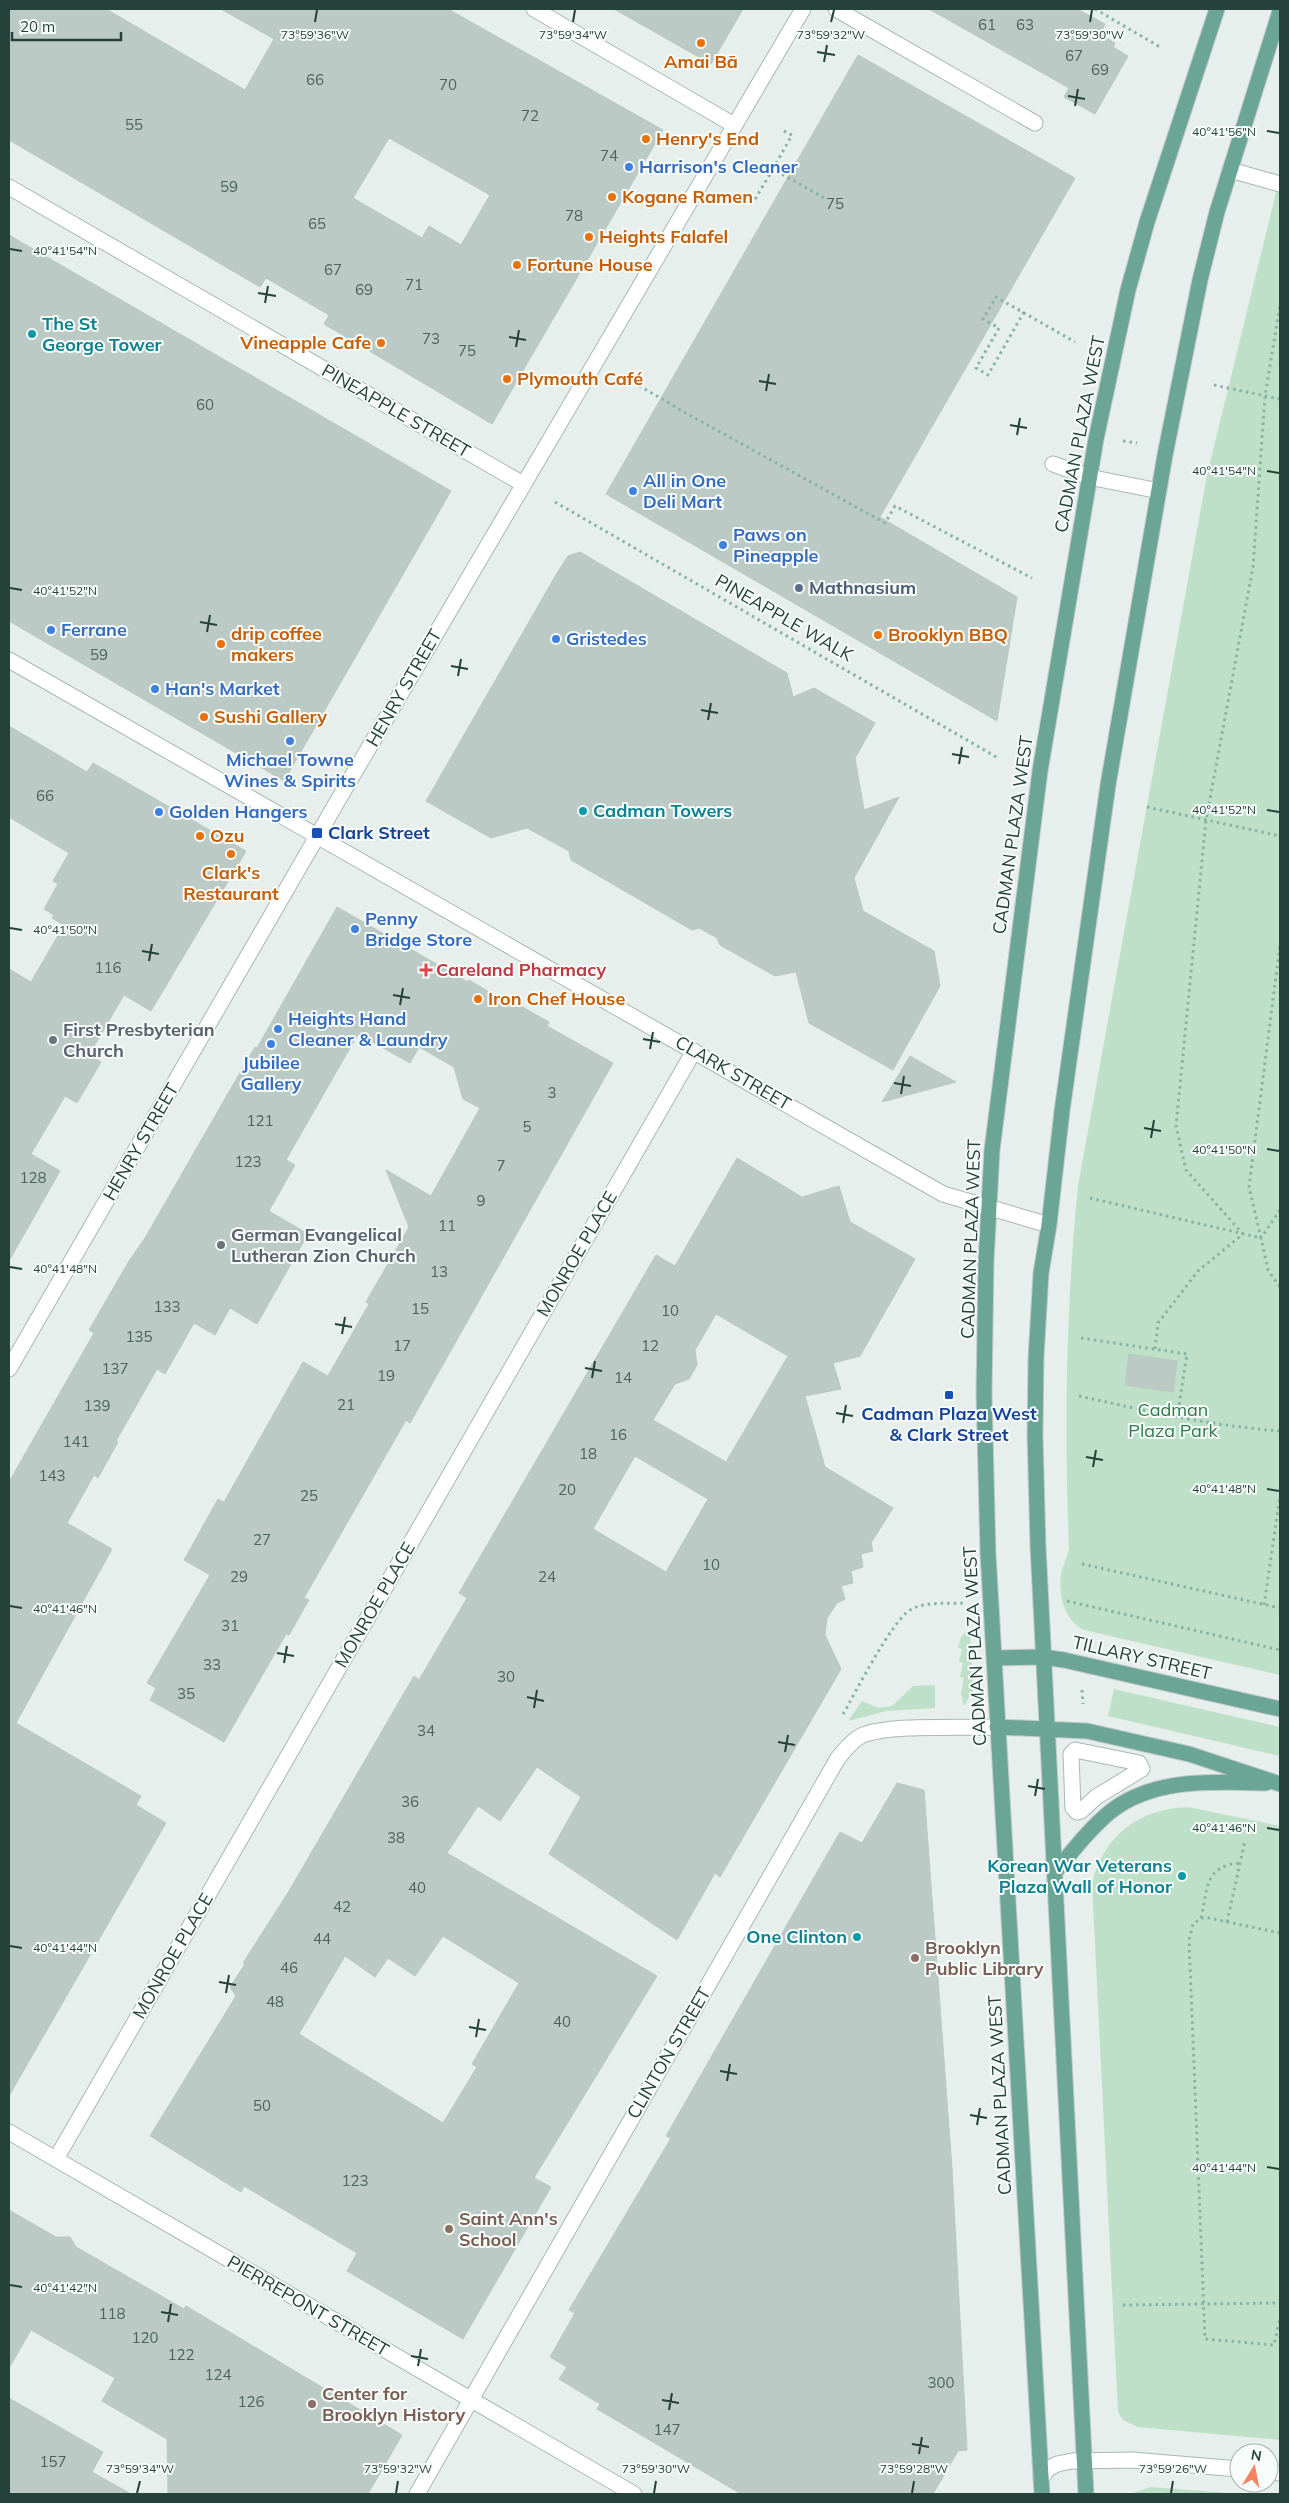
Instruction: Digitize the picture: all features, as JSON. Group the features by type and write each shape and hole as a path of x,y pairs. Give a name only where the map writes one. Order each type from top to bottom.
{"main road":[{"name":"CADMAN PLAZA WEST","path":"1041,2487 988,1553 984,1394 986,1262 992,1150 1040,771 1089,477 1111,362 1152,205 1217,9"},
{"path":"1086,2494 1043,1657 1036,1485 1036,1358 1041,1273 1108,786 1159,491 1200,280 1230,170 1280,11"},
{"name":"TILLARY STREET","path":"994,1658 1043,1657 1110,1669 1280,1709"},
{"path":"997,1727 1047,1728 1087,1732 1189,1754 1280,1784"},
{"path":"1055,1872 1110,1812 1142,1795 1182,1784 1280,1784"}],"street":[{"path":"534,9 734,125"},
{"name":"HENRY STREET","path":"9,1369 523,484 803,9"},
{"path":"836,9 1035,123"},
{"path":"1230,170 1280,184"},
{"name":"PINEAPPLE STREET","path":"9,187 523,484"},
{"path":"1053,464 1089,477 1159,491"},
{"name":"CLARK STREET","path":"9,660 943,1194 1049,1225"},
{"name":"MONROE PLACE","path":"56,2159 694,1051"},
{"name":"CLINTON STREET","path":"416,2494 838,1758 860,1736 874,1732 997,1727"},
{"path":"1075,1750 1090,1753 1139,1763 1142,1769 1096,1797 1081,1811 1077,1812 1073,1808 1071,1754 1075,1750"},
{"name":"PIERREPONT STREET","path":"9,2132 634,2494"},
{"path":"1041,2487 1048,2469 1058,2464 1084,2461 1140,2460 1229,2468"}],"path":[{"path":"1095,9 1160,47"},
{"path":"745,195 754,201 773,169 792,135 782,130"},
{"path":"773,169 826,199"},
{"path":"1024,312 988,374 976,368 999,328 983,319 996,296 1024,312 1075,342"},
{"path":"1243,1234 1186,1170 1176,1126 1206,820 1253,567 1265,396 1280,305"},
{"path":"628,379 885,523 895,506 1032,578"},
{"path":"1214,385 1280,399"},
{"path":"1123,440 1137,444"},
{"name":"PINEAPPLE WALK","path":"555,502 998,758"},
{"path":"1147,807 1280,836"},
{"path":"1280,945 1249,1187 1268,1270 1280,1287"},
{"path":"1090,1198 1261,1238"},
{"path":"1261,1238 1280,1210"},
{"path":"1154,1349 1158,1323 1198,1271 1243,1234"},
{"path":"1081,1338 1187,1354 1177,1418"},
{"path":"1079,1396 1177,1418 1232,1427 1280,1431"},
{"path":"1264,1605 1280,1496"},
{"path":"1082,1564 1280,1608"},
{"path":"1063,1600 1280,1650"},
{"path":"840,1720 901,1619 909,1610 920,1606 968,1603"},
{"path":"1082,1682 1083,1709"},
{"path":"1227,1922 1245,1841"},
{"path":"1202,1918 1210,1876 1220,1866 1240,1863"},
{"path":"1280,1933 1202,1918 1193,1924 1189,1940 1205,2339 1274,2346 1280,2319"},
{"path":"1123,2305 1280,2303"}],"green space":[{"name":"Cadman Plaza Park","path":"1280,176 1280,1675 1084,1630 1072,1621 1064,1607 1060,1583 1069,1548 1067,1367 1071,1276 1078,1186 1207,475"},
{"path":"966,1631 970,1634 973,1690 964,1706 961,1693 964,1678 960,1677 963,1663 959,1662 962,1649 958,1648 961,1637"},
{"path":"913,1686 935,1686 935,1708 886,1711 848,1721 862,1701 878,1708 892,1706"},
{"path":"1114,1689 1280,1727 1280,1756 1108,1716"},
{"path":"1188,1807 1280,1826 1280,2440 1138,2427 1123,2420 1118,2412 1092,1883 1105,1851 1126,1828 1139,1819 1154,1813"},
{"path":"1151,2487 1242,2494 1130,2494"}],"building":[{"path":"9,9 106,9 245,90 274,39 221,9 448,9 663,130 492,424 324,324 329,315 266,278 260,287 9,140","holes":["389,138 490,195 461,245 429,226 422,238 353,198"]},
{"path":"614,9 743,9 711,64"},
{"path":"929,9 1077,9 1105,24 1100,34 1115,43 1113,47 1128,56 1095,114 1064,97 1069,88"},
{"path":"858,55 1075,178 880,517 1017,597 997,721 606,494"},
{"path":"9,235 451,491 284,781 9,621"},
{"name":"Cadman Towers","path":"580,552 787,673 793,697 814,688 875,723 855,758 864,810 899,797 854,878 863,911 934,951 940,986 893,1070 809,1023 796,972 775,976 720,945 717,938 699,928 692,930 571,860 569,851 527,828 491,838 426,801 557,573 568,556"},
{"path":"9,726 87,772 93,763 246,851 151,1011 124,995 89,1055 101,1062 77,1103 65,1096 31,1154 60,1171 9,1261 9,969 31,982 64,925 52,918 54,915 44,909 58,884 53,881 69,853 9,817"},
{"path":"337,907 468,982 469,980 501,999 503,996 549,1022 547,1026 613,1063 410,1423 406,1420 304,1598 309,1600 289,1635 286,1634 224,1742 150,1700 156,1688 147,1683 210,1575 184,1560 218,1499 224,1502 303,1362 328,1376 369,1304 366,1302 409,1227 386,1170 431,1196 480,1108 463,1099 454,1067 419,1047 410,1063 358,1034 286,1160 295,1165 269,1211 308,1234 257,1324 230,1308 215,1335 194,1323 165,1374 157,1369 116,1441 118,1442 98,1478 94,1475 67,1523 112,1549 16,1723 141,1796 136,1805 166,1823 9,2096 9,1482 94,1333 89,1330 129,1261 145,1238 255,1047 257,1048"},
{"path":"910,1056 956,1082 882,1102"},
{"path":"737,1158 802,1197 839,1186 850,1222 915,1259 860,1356 833,1363 841,1389 805,1396 825,1467 893,1508 871,1543 873,1551 861,1554 863,1567 851,1571 853,1583 841,1586 845,1599 837,1603 827,1618 825,1635 841,1669 720,1877 715,1873 677,1940 549,1854 581,1797 537,1767 500,1821 478,1806 447,1853 657,1976 534,2178 551,2187 463,2339 347,2271 357,2253 244,2186 241,2192 150,2136 236,1996 230,1987 245,1964 243,1963 289,1891 414,1676 419,1680 467,1598 459,1593 656,1255 675,1266","holes":["716,1314 788,1356 726,1462 653,1420 675,1384 689,1379 697,1365 695,1350","635,1456 708,1499 666,1572 593,1529","443,1936 519,1983 472,2064 477,2067 443,2123 299,2034 345,1956 375,1977 388,1958 415,1976"]},
{"path":"1129,1354 1177,1361 1173,1392 1125,1385"},
{"path":"897,1783 924,1790 952,2168 967,2450 958,2451 933,2494 741,2494 597,2409 600,2404 559,2379 567,2367 550,2357 575,2313 569,2310 671,2138 666,2136 840,1832 862,1843"},
{"path":"9,2210 56,2237 70,2237 76,2247 184,2309 186,2306 402,2435 368,2494 168,2494 167,2439 102,2401 115,2378 31,2330 9,2368"},
{"path":"9,2398 103,2452 92,2472 131,2494 9,2494"}],"place":[{"name":"Amai Bā","path":"701,43"},
{"name":"Henry's End","path":"646,139"},
{"name":"Harrison's Cleaner","path":"629,167"},
{"name":"Kogane Ramen","path":"612,197"},
{"name":"Heights Falafel","path":"589,237"},
{"name":"Fortune House","path":"517,265"},
{"name":"The St George Tower","path":"32,334"},
{"name":"Vineapple Cafe","path":"381,343"},
{"name":"Plymouth Café","path":"507,379"},
{"name":"All in One Deli Mart","path":"633,491"},
{"name":"Paws on Pineapple","path":"723,545"},
{"name":"Mathnasium","path":"799,588"},
{"name":"Ferrane","path":"51,630"},
{"name":"Brooklyn BBQ","path":"878,635"},
{"name":"Gristedes","path":"556,639"},
{"name":"drip coffee makers","path":"221,644"},
{"name":"Han's Market","path":"155,689"},
{"name":"Sushi Gallery","path":"204,717"},
{"name":"Michael Towne Wines & Spirits","path":"290,741"},
{"name":"Cadman Towers","path":"583,811"},
{"name":"Golden Hangers","path":"159,812"},
{"name":"Clark Street","path":"317,833"},
{"name":"Ozu","path":"200,836"},
{"name":"Clark's Restaurant","path":"231,854"},
{"name":"Penny Bridge Store","path":"355,929"},
{"name":"Careland Pharmacy","path":"426,970"},
{"name":"Iron Chef House","path":"478,999"},
{"name":"Heights Hand Cleaner & Laundry","path":"278,1029"},
{"name":"First Presbyterian Church","path":"53,1040"},
{"name":"Jubilee Gallery","path":"271,1044"},
{"name":"German Evangelical Lutheran Zion Church","path":"221,1245"},
{"name":"Cadman Plaza West & Clark Street","path":"949,1395"},
{"name":"Korean War Veterans Plaza Wall of Honor","path":"1182,1876"},
{"name":"One Clinton","path":"857,1937"},
{"name":"Brooklyn Public Library","path":"915,1958"},
{"name":"Saint Ann's School","path":"449,2229"},
{"name":"Center for Brooklyn History","path":"312,2404"}]}
